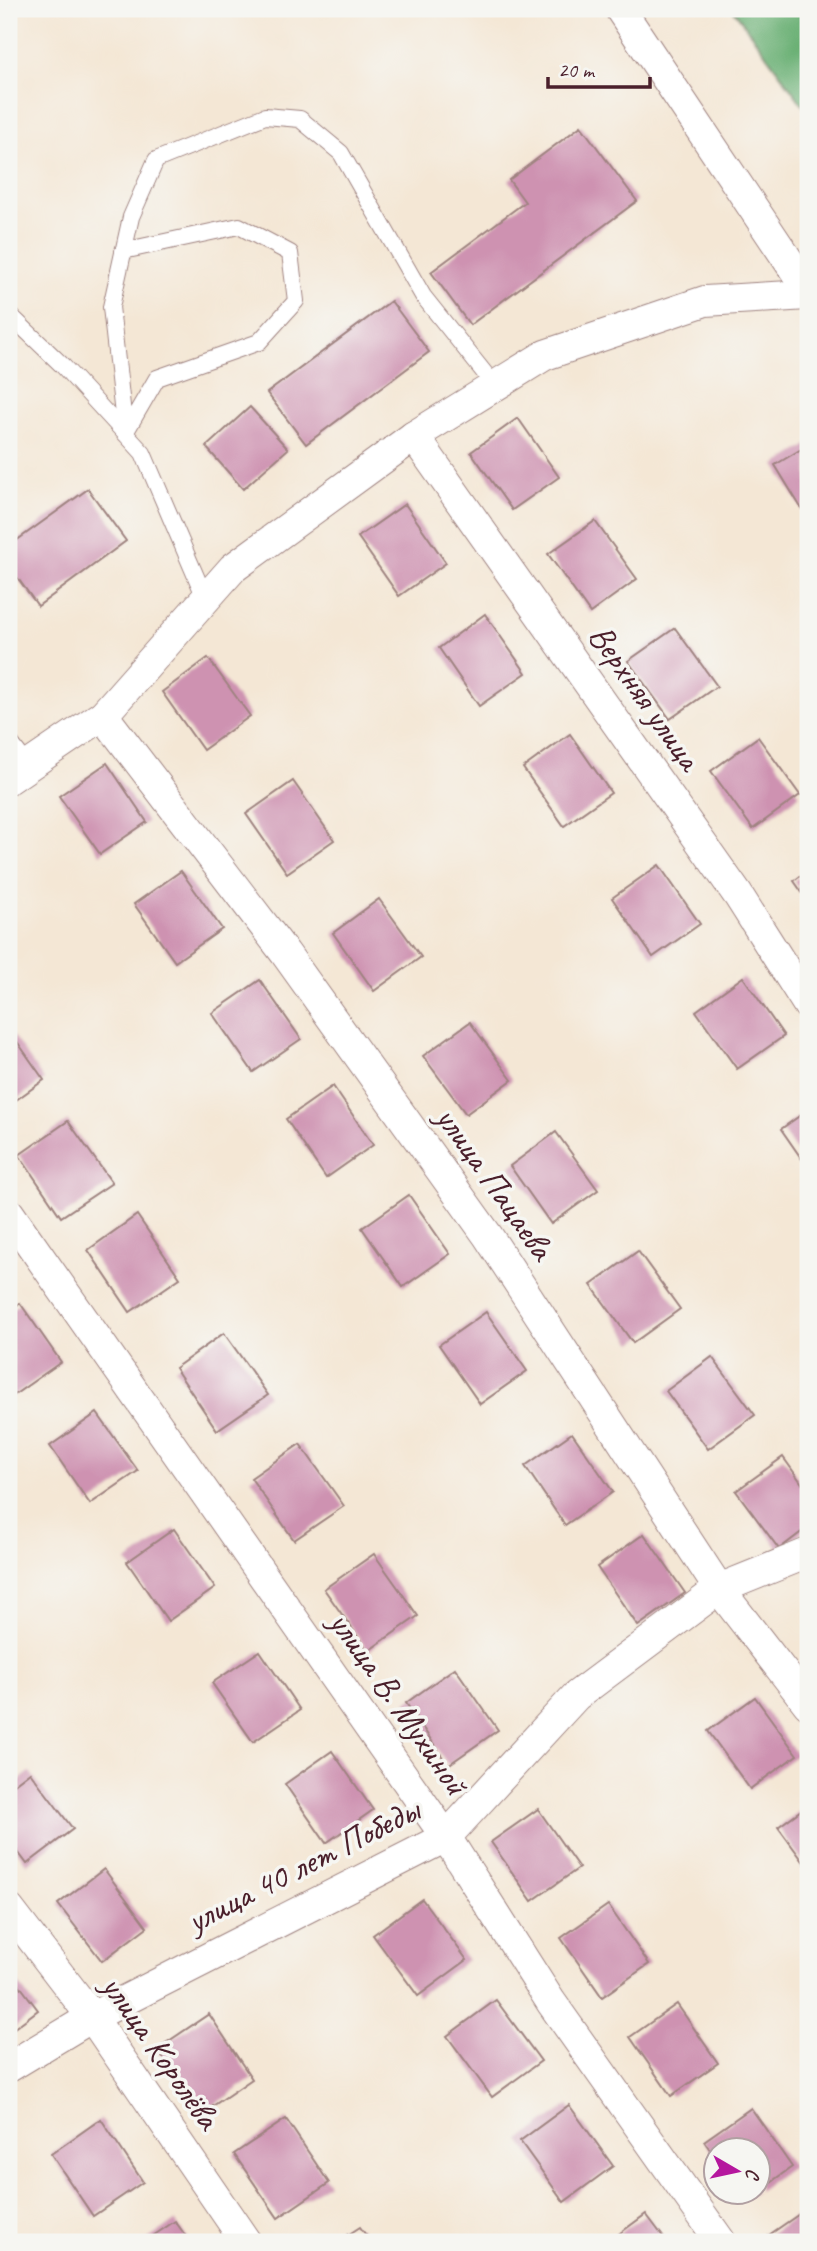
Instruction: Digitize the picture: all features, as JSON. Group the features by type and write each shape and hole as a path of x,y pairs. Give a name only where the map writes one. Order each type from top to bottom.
{"street":[{"path":"18,773 103,715 233,568 414,436 545,355 705,301 808,292 620,9"},
{"name":"Верхняя улица","path":"414,436 738,895 808,1005"},
{"name":"улица Пацаева","path":"103,715 285,953 488,1236 719,1589 808,1704"},
{"name":"улица В. Мухиной","path":"9,1213 446,1837 551,2002 721,2242"},
{"name":"улица 40 лет Победы","path":"9,2067 92,2017 446,1837 576,1696 719,1589 808,1553"},
{"name":"улица Королёва","path":"9,1909 92,2017 246,2242"}],"lane":[{"path":"125,433 111,307 131,217 156,160 265,117 300,119 341,153 423,296 495,386"},
{"path":"123,251 239,226 290,253 296,301 259,342 157,378 125,433"},
{"path":"9,314 63,366 143,453 206,600"},
{"path":"9,741 18,773"}],"green space":[{"path":"733,9 808,9 808,112"}],"building":[{"path":"581,126 637,201 470,325 431,272 525,202 509,180"},
{"path":"391,301 429,352 306,444 267,393"},
{"path":"250,407 288,449 243,489 206,447"},
{"path":"518,418 559,477 512,510 471,452"},
{"path":"808,445 808,519 775,465"},
{"path":"88,489 126,541 38,606 9,566 9,546"},
{"path":"405,504 446,563 399,596 358,537"},
{"path":"595,521 637,579 590,613 548,554"},
{"path":"485,614 526,673 479,706 439,648"},
{"path":"675,628 717,686 670,719 628,661"},
{"path":"208,658 250,716 203,750 162,692"},
{"path":"570,734 611,793 564,826 523,768"},
{"path":"758,737 800,795 753,829 711,771"},
{"path":"107,763 147,822 100,854 59,796"},
{"path":"293,781 334,840 287,873 246,814"},
{"path":"659,865 700,924 653,957 612,898"},
{"path":"808,870 808,901 794,881"},
{"path":"181,871 222,929 175,962 134,904"},
{"path":"379,899 421,957 374,991 333,933"},
{"path":"743,977 784,1036 737,1069 696,1011"},
{"path":"260,980 301,1039 253,1072 212,1013"},
{"path":"470,1022 512,1080 466,1114 423,1056"},
{"path":"9,1030 44,1080 9,1105"},
{"path":"333,1086 373,1145 326,1178 286,1119"},
{"path":"808,1110 808,1168 781,1129"},
{"path":"68,1121 112,1183 61,1217 19,1155"},
{"path":"556,1132 598,1190 551,1224 510,1166"},
{"path":"409,1195 450,1254 403,1287 362,1228"},
{"path":"137,1215 180,1278 130,1312 88,1250"},
{"path":"638,1251 680,1309 633,1343 591,1285"},
{"path":"20,1303 61,1362 14,1395 9,1388 9,1311"},
{"path":"486,1312 527,1371 480,1404 439,1345"},
{"path":"224,1333 268,1395 217,1430 175,1368"},
{"path":"712,1357 755,1415 708,1449 666,1391"},
{"path":"97,1413 138,1471 90,1504 50,1446"},
{"path":"572,1433 613,1492 565,1525 525,1466"},
{"path":"300,1444 344,1506 294,1540 251,1478"},
{"path":"783,1457 808,1492 808,1527 779,1549 736,1491"},
{"path":"174,1529 215,1588 168,1621 127,1562"},
{"path":"644,1534 685,1593 638,1626 597,1567"},
{"path":"374,1554 418,1616 368,1651 324,1589"},
{"path":"260,1651 300,1710 253,1742 212,1683"},
{"path":"455,1668 498,1730 448,1765 406,1703"},
{"path":"755,1697 797,1755 750,1789 708,1731"},
{"path":"332,1751 373,1810 326,1843 285,1784"},
{"path":"30,1772 73,1829 27,1864 9,1840 9,1788"},
{"path":"808,1805 808,1868 778,1827"},
{"path":"538,1809 579,1868 532,1901 491,1842"},
{"path":"104,1869 147,1927 102,1961 58,1904"},
{"path":"422,1899 467,1960 418,1996 373,1935"},
{"path":"608,1905 649,1964 602,1997 561,1938"},
{"path":"9,1971 38,2010 9,2032"},
{"path":"496,2000 541,2061 492,2097 447,2036"},
{"path":"677,2004 718,2063 671,2096 630,2037"},
{"path":"209,2014 252,2079 201,2114 157,2049"},
{"path":"569,2105 613,2166 564,2202 520,2141"},
{"path":"751,2108 770,2136 711,2136"},
{"path":"101,2119 143,2182 93,2216 51,2154"},
{"path":"286,2119 329,2183 278,2218 234,2154"},
{"path":"772,2138 792,2167 772,2181"},
{"path":"808,2208 808,2242 774,2242 769,2235"},
{"path":"646,2214 667,2242 608,2242"},
{"path":"175,2221 190,2242 144,2242"},
{"path":"360,2227 371,2242 337,2242"}]}
